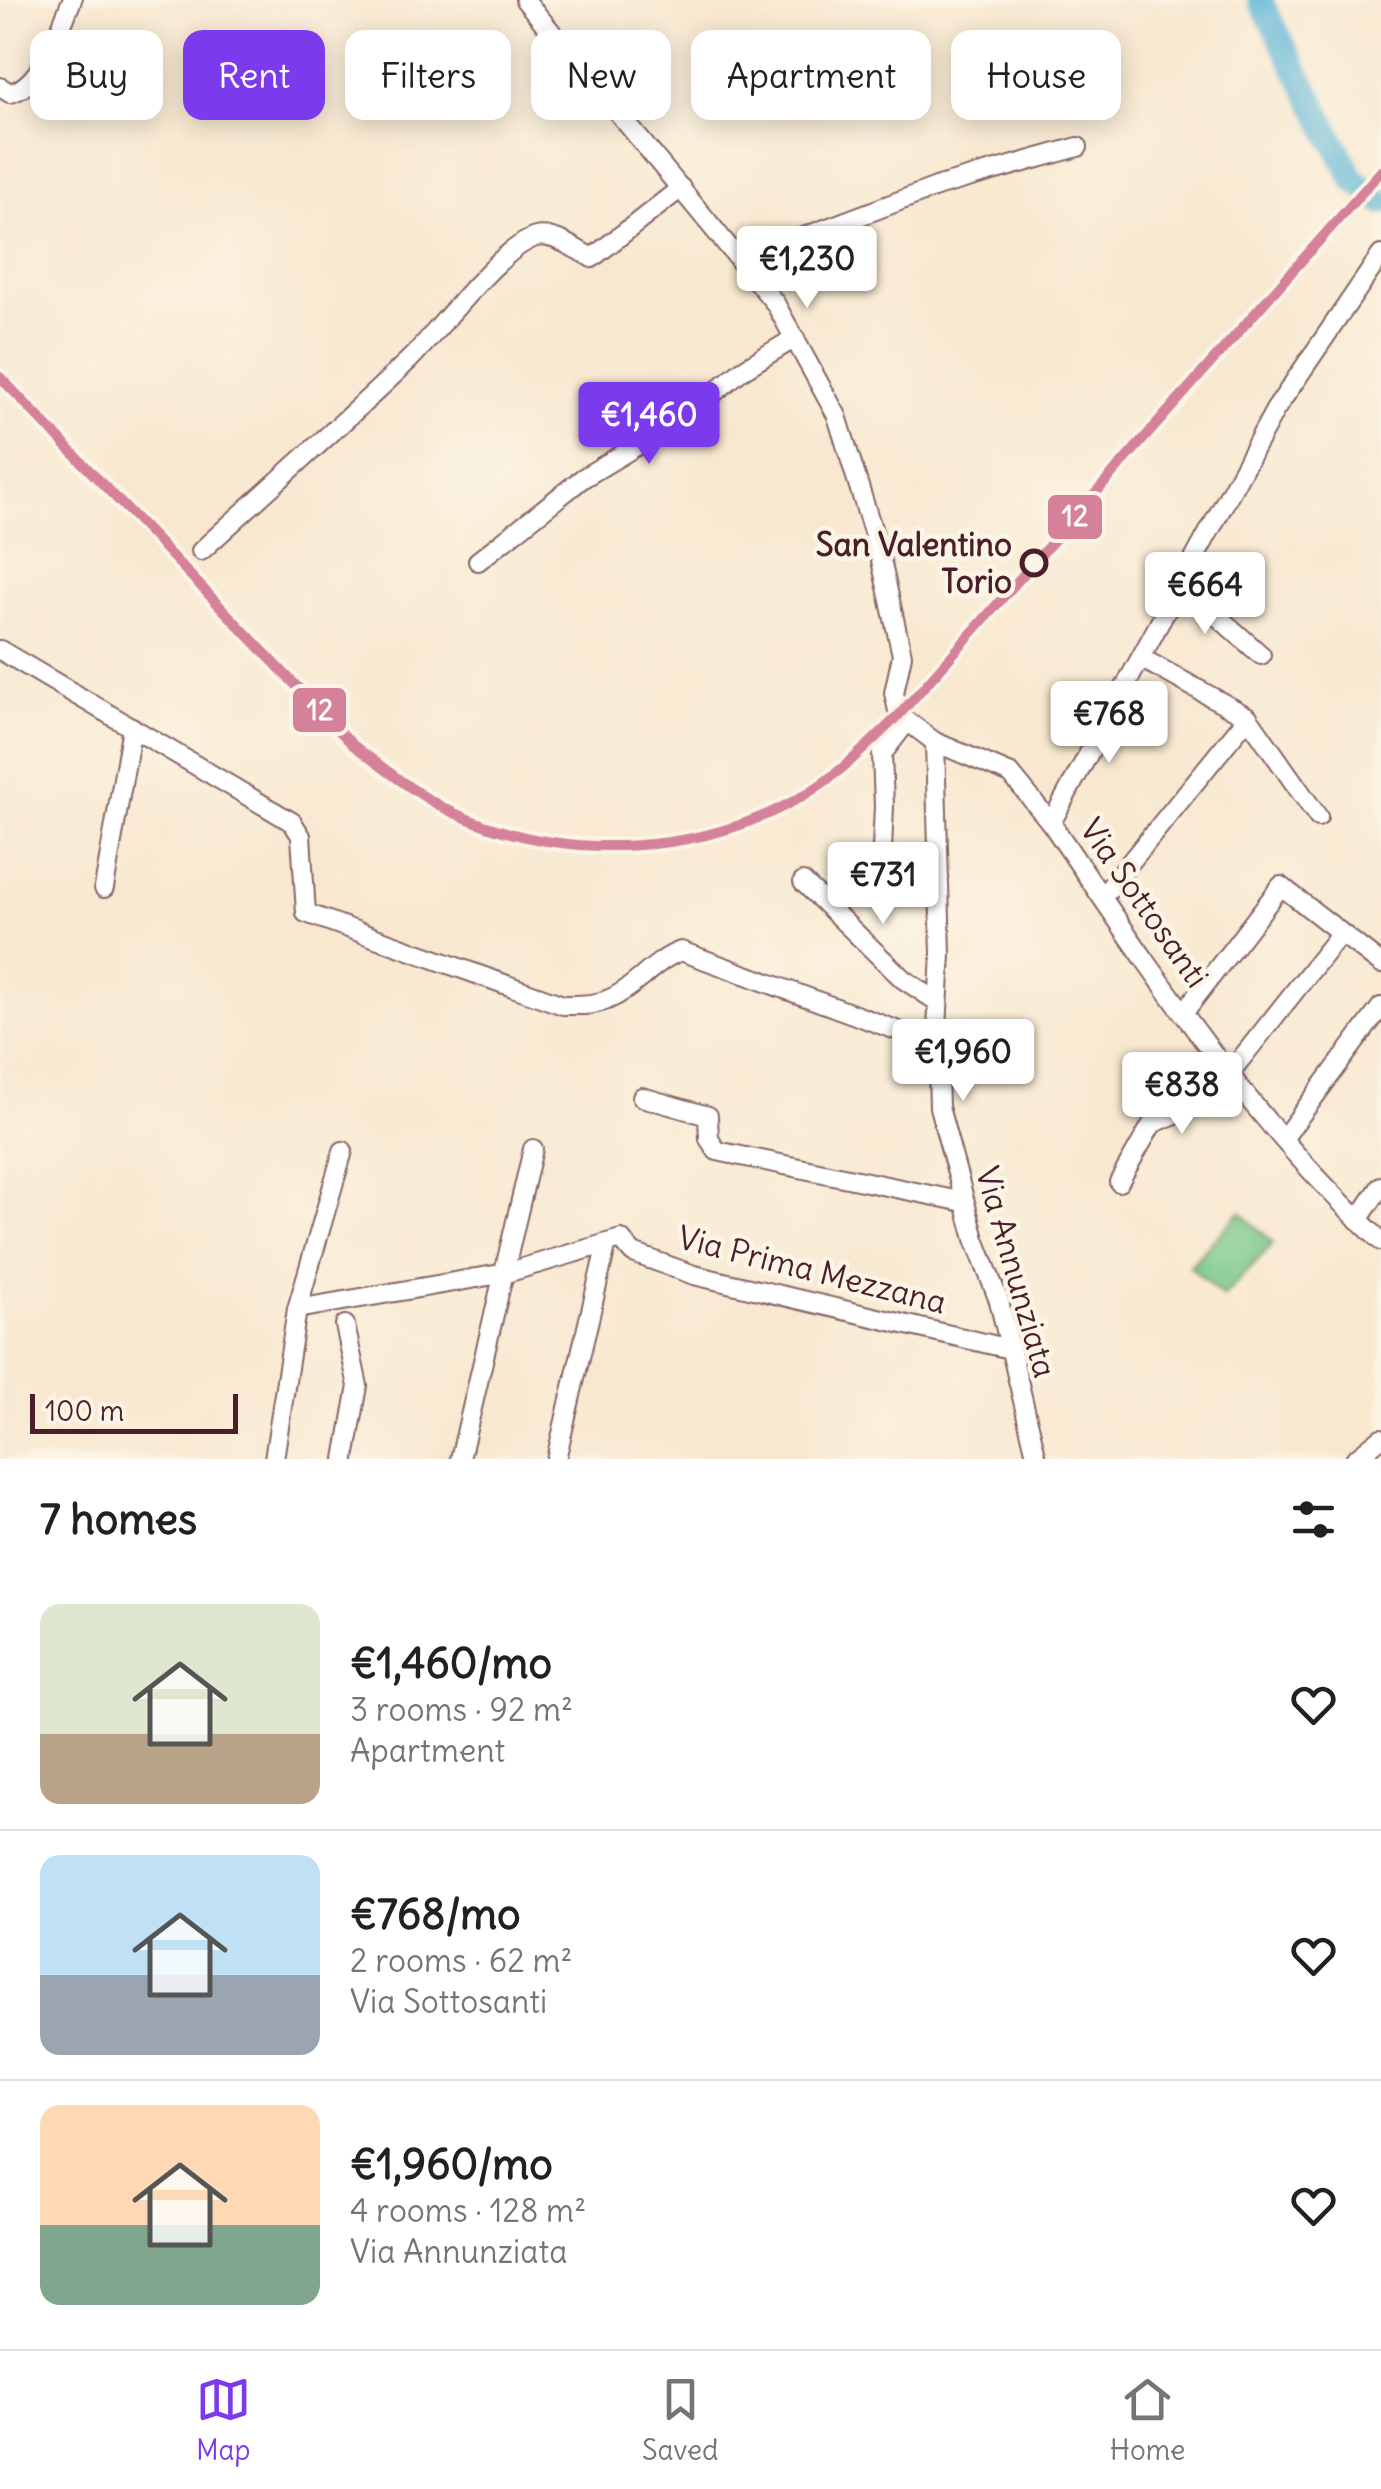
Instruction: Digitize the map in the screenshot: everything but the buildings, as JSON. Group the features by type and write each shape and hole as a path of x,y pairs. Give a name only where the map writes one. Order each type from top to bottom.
{"street":[{"path":"0,88 10,93 30,84 52,47 72,0"},
{"path":"525,0 775,303 837,416 879,551 902,655 894,693 903,719 934,742 1011,774 1052,823"},
{"path":"740,262 939,186 1078,147"},
{"path":"200,551 412,358 500,262 521,246 534,238 549,237 592,258 682,188"},
{"name":"Via Sottosanti","path":"1381,256 1275,410 1052,823 1234,1080 1381,1241"},
{"path":"478,561 583,478 683,418 742,370 795,338"},
{"path":"1181,584 1262,655"},
{"path":"0,650 292,822 301,836 306,913 563,1005 602,1002 620,994 670,955 681,952 937,1045"},
{"path":"1141,658 1248,717 1318,817"},
{"path":"1102,896 1248,717"},
{"path":"882,870 882,754 903,719"},
{"path":"104,888 132,728"},
{"name":"Via Annunziata","path":"934,742 940,864 939,1106 964,1202 999,1301 1036,1459"},
{"path":"803,882 903,979 938,1002"},
{"path":"1184,1012 1281,886 1381,964"},
{"path":"1119,1182 1152,1124 1234,1080 1340,934"},
{"path":"1284,1139 1381,1007"},
{"path":"642,1097 708,1116 710,1138 717,1150 964,1202"},
{"path":"460,1459 534,1148"},
{"path":"274,1459 297,1310 343,1151"},
{"path":"1358,1220 1381,1186"},
{"name":"Via Prima Mezzana","path":"607,1243 620,1239 633,1253 694,1274 1010,1349"},
{"path":"297,1310 506,1273 607,1243 556,1459"},
{"path":"344,1459 358,1386 346,1324"},
{"path":"1355,1459 1380,1440"}],"green space":[{"path":"1240,1212 1273,1243 1223,1297 1190,1266"}],"waterway":[{"path":"1260,0 1354,180 1381,202"}],"transit line":[{"name":"12","path":"0,377 353,745 415,790 454,813 541,840 633,846 678,840 766,815 819,786 877,736 1381,171"}],"place":[{"name":"San Valentino Torio","path":"1034,563"}]}
